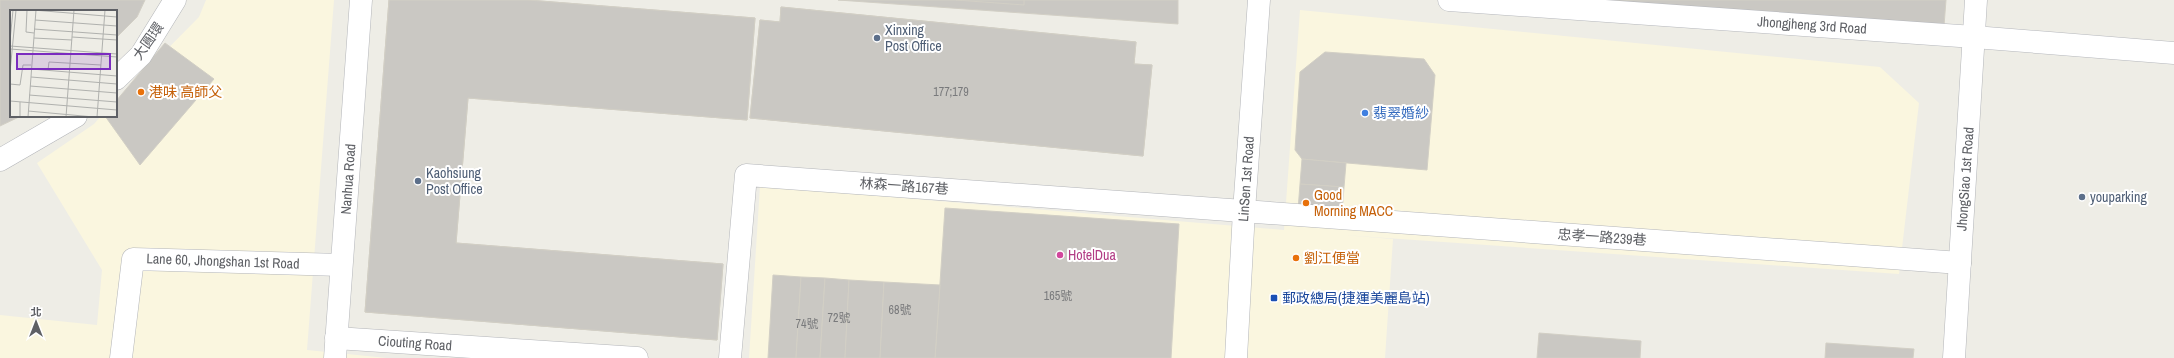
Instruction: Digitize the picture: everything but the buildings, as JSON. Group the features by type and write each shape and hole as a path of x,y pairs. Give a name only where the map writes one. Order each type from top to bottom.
{"street":[{"name":"大圓環","path":"117,78 141,55 175,0"},
{"name":"Nanhua Road","path":"335,348 361,0"},
{"name":"LinSen 1st Road","path":"1236,358 1244,211 1259,0"},
{"name":"Jhongjheng 3rd Road","path":"1449,0 1974,37 2174,53"},
{"name":"JhongSiao 1st Road","path":"1954,358 1976,0"},
{"path":"0,160 74,117"},
{"name":"林森一路167巷","path":"730,358 746,175 1244,211"},
{"name":"忠孝一路239巷","path":"1244,211 1960,263"},
{"name":"Lane 60, Jhongshan 1st Road","path":"121,358 133,259 341,265"},
{"name":"Ciouting Road","path":"335,348 637,358"}],"shaded area":[{"path":"206,0 334,0 307,350 387,358 0,358 0,315 97,325 102,270 37,163 94,124 100,117 117,117 117,100 199,17"},
{"path":"1300,10 1880,67 1919,103 1899,274 1343,235 1393,239 1385,358 749,358 760,186 1284,230"}],"place":[{"name":"Xinxing Post Office","path":"877,38"},
{"name":"港味 高師父","path":"141,92"},
{"name":"翡翠婚紗","path":"1365,113"},
{"name":"Kaohsiung Post Office","path":"418,181"},
{"name":"youparking","path":"2082,197"},
{"name":"Good Morning MACC","path":"1306,203"},
{"name":"HotelDua","path":"1060,255"},
{"name":"劉江便當","path":"1296,258"},
{"name":"郵政總局(捷運美麗島站)","path":"1274,298"}]}
